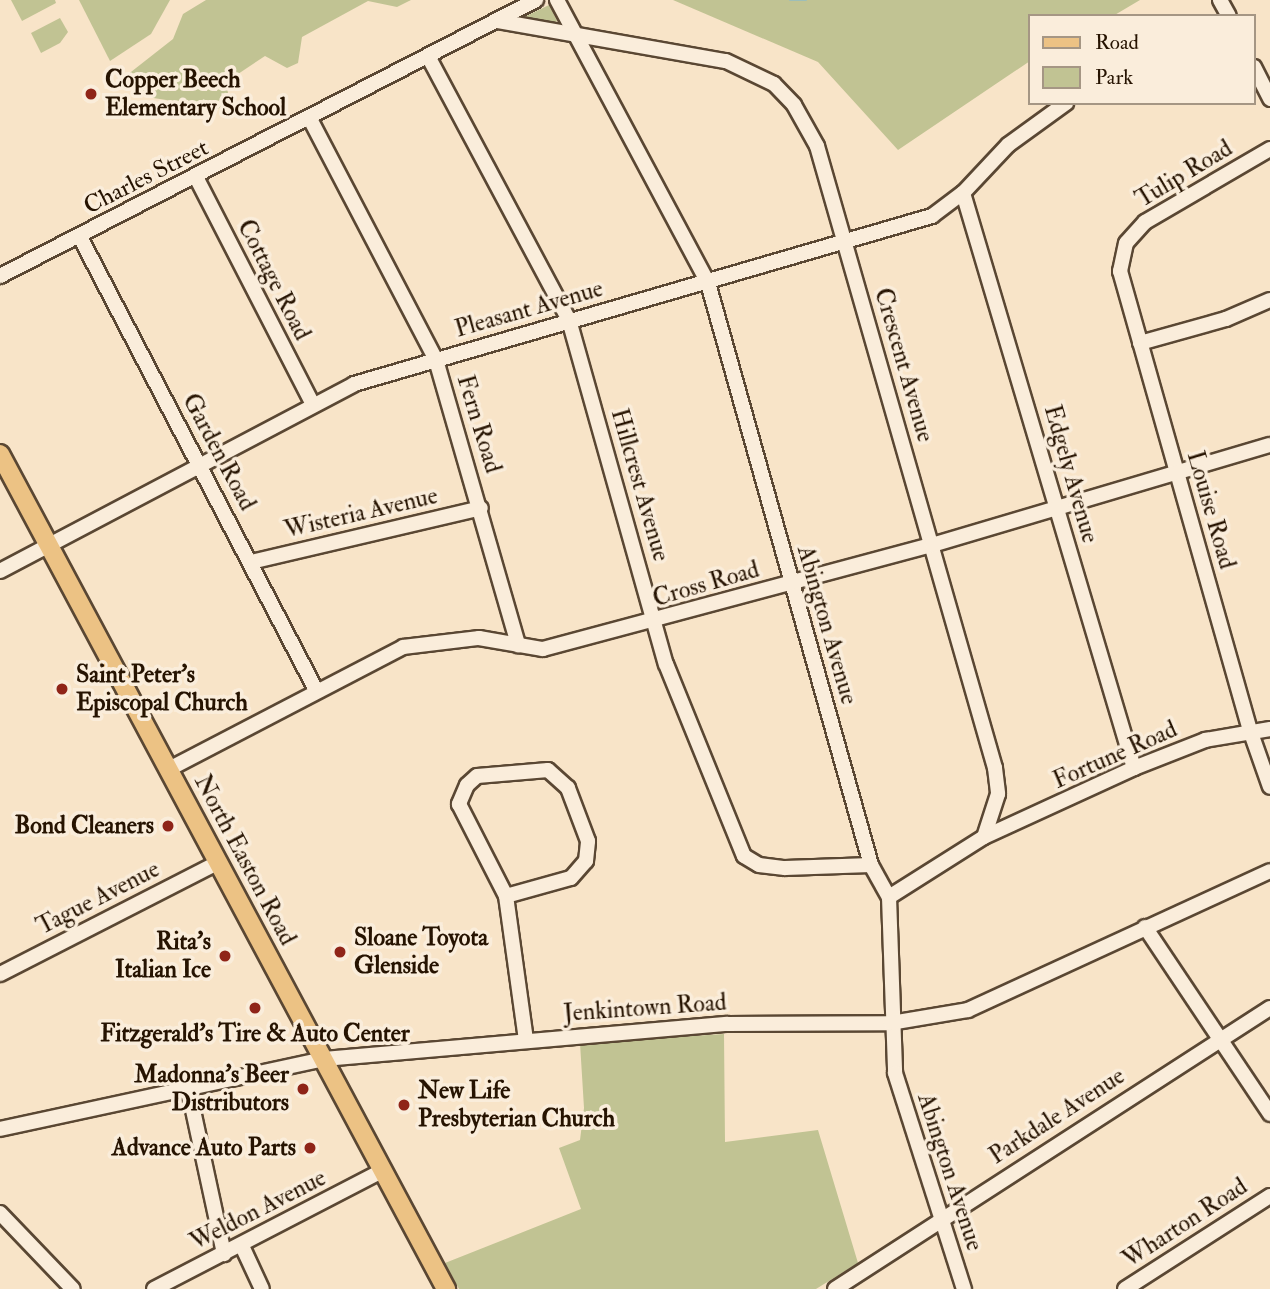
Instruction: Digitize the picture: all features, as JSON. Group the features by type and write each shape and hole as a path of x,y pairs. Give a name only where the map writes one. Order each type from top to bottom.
{"main road":[{"name":"North Easton Road","path":"0,454 446,1289"}],"street":[{"name":"Charles Street","path":"0,276 429,58 536,0"},
{"name":"Abington Avenue","path":"557,0 708,282 871,865 889,897 891,1023 895,1073 964,1289"},
{"name":"Crescent Avenue","path":"498,21 726,61 774,84 794,105 817,146 995,768 996,802 984,838"},
{"name":"Hillcrest Avenue","path":"429,58 569,320 666,664 744,856 759,865 785,868 871,865"},
{"path":"1256,71 1270,99"},
{"name":"Pleasant Avenue","path":"0,570 313,403 354,384 932,216 963,193 1008,145 1063,105"},
{"name":"Fern Road","path":"309,117 436,360 481,508 518,645"},
{"name":"Tulip Road","path":"1126,243 1145,222 1270,149"},
{"name":"Cottage Road","path":"196,177 313,403"},
{"name":"Edgely Avenue","path":"963,193 1134,768"},
{"name":"Garden Road","path":"80,237 316,690"},
{"name":"Louise Road","path":"1126,243 1120,271 1251,733 1270,787"},
{"path":"1140,343 1226,319 1270,300"},
{"name":"Cross Road","path":"169,769 403,647 465,638 543,649 655,622 932,545 1176,469 1270,445"},
{"name":"Wisteria Avenue","path":"251,562 481,508"},
{"name":"Fortune Road","path":"984,838 1134,768 1205,740 1270,729"},
{"path":"506,897 571,878 586,862 588,841 568,788 548,770 487,772 467,785 459,804 461,816 506,897 526,1040"},
{"path":"889,897 984,838"},
{"name":"Tague Avenue","path":"0,974 217,863"},
{"name":"Jenkintown Road","path":"0,1129 324,1059 727,1024 891,1023 968,1010 1270,872"},
{"path":"1145,927 1270,1114"},
{"name":"Parkdale Avenue","path":"835,1289 1219,1036 1270,1007"},
{"path":"188,1087 224,1254"},
{"name":"Weldon Avenue","path":"154,1289 242,1246 382,1171"},
{"name":"Wharton Road","path":"1125,1289 1270,1196"},
{"path":"0,1213 73,1289"},
{"path":"242,1246 262,1289"}],"green space":[{"path":"11,0 55,0 56,3 22,21"},
{"path":"79,0 170,0 151,34 110,61"},
{"path":"206,0 411,0 397,7 368,1 302,37 298,63 287,68 265,56 226,82 230,104 204,114 179,102 147,97 122,79 173,39 183,14"},
{"path":"673,0 1140,0 1116,14 1028,14 1028,62 898,150 818,62"},
{"path":"549,5 557,21 554,23 524,17"},
{"path":"60,18 68,32 60,43 41,53 31,33"},
{"path":"724,1034 725,1142 818,1130 858,1263 816,1289 459,1289 445,1263 581,1209 559,1148 580,1140 584,1108 580,1043"}],"waterway":[{"path":"790,0 806,0"}],"place":[{"name":"Copper Beech Elementary School","path":"91,94"},
{"name":"Saint Peter's Episcopal Church","path":"62,689"},
{"name":"Bond Cleaners","path":"168,826"},
{"name":"Sloane Toyota Glenside","path":"340,952"},
{"name":"Rita's Italian Ice","path":"225,956"},
{"name":"Fitzgerald's Tire & Auto Center","path":"255,1008"},
{"name":"Madonna's Beer Distributors","path":"303,1089"},
{"name":"New Life Presbyterian Church","path":"404,1105"},
{"name":"Advance Auto Parts","path":"310,1148"}]}
